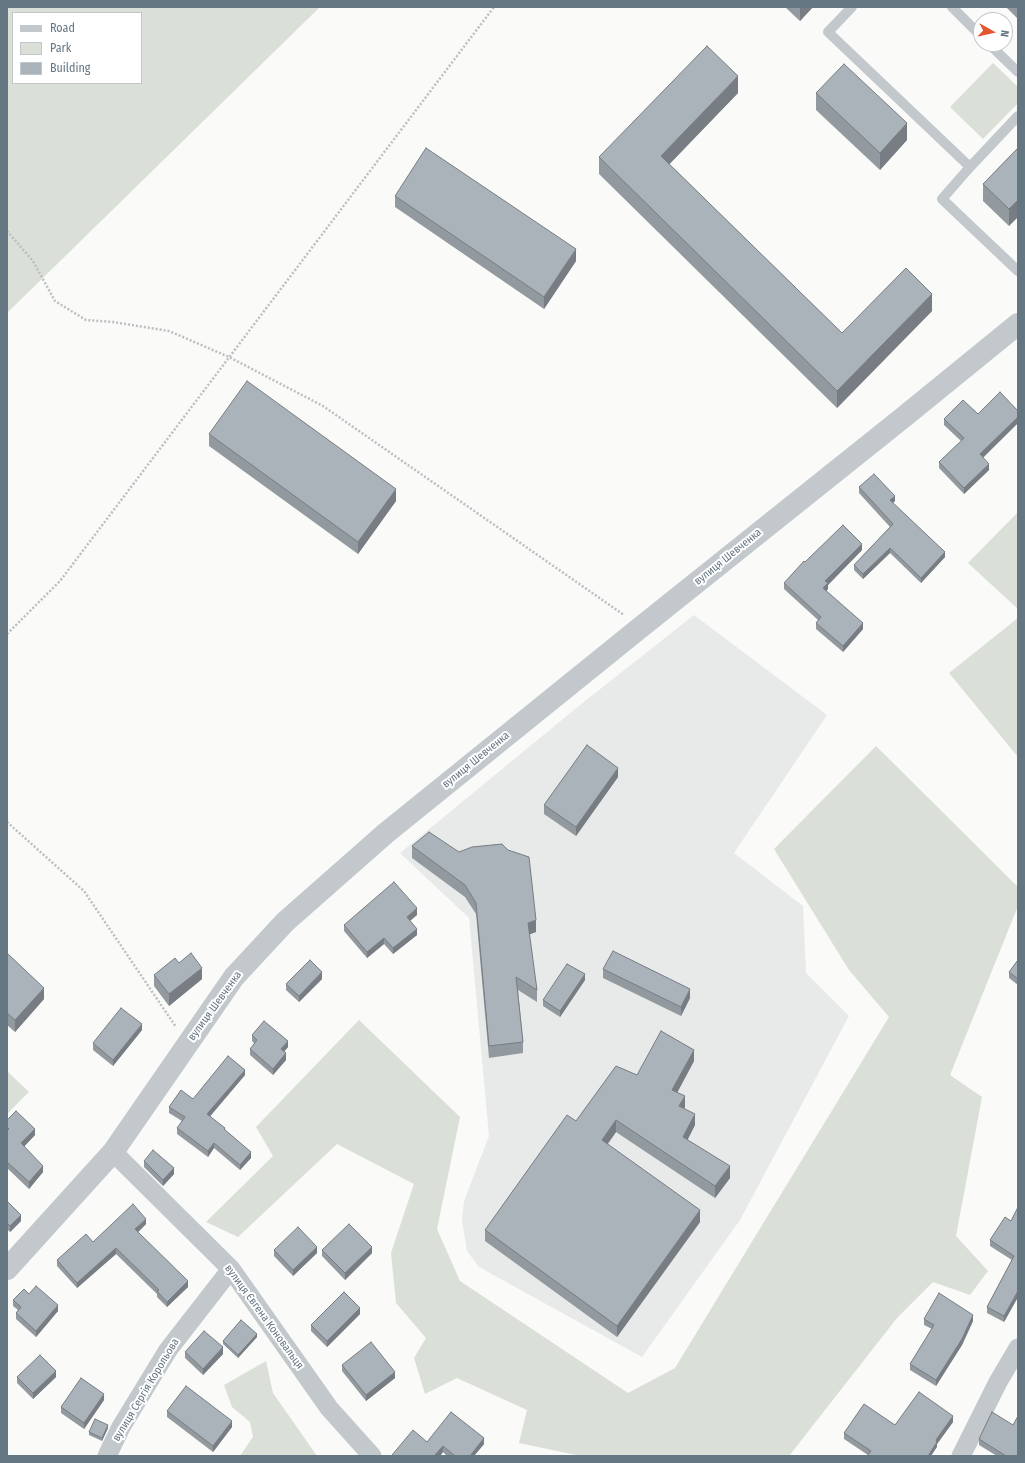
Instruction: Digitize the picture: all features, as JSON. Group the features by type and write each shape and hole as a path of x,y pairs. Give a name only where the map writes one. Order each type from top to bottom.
{"street":[{"name":"вулиця Шевченка","path":"7,1268 113,1152 234,977 285,922 386,833 640,627 906,416 1018,324"},
{"name":"вулиця Євгена Коновальця","path":"113,1152 231,1269 330,1408 372,1456"},
{"name":"вулиця Сергія Корольова","path":"107,1456 121,1426 168,1350 231,1269"},
{"path":"961,1456 998,1382 1018,1348"}],"lane":[{"path":"852,7 828,32 970,167"},
{"path":"952,7 973,28"},
{"path":"998,52 1018,72"},
{"path":"1016,265 942,199 1018,116"}],"path":[{"path":"7,634 60,581 494,7"},
{"path":"7,231 33,261 55,301 86,320 113,322 169,332 229,357 323,406 640,627"},
{"path":"7,822 84,891 187,1044"}],"shaded area":[{"path":"694,615 827,715 734,853 803,906 806,973 849,1016 740,1220 642,1357 479,1267 467,1251 462,1220 464,1201 489,1136 469,918 400,853 580,705"}],"green space":[{"path":"7,7 320,7 7,313"},
{"path":"993,63 1018,87 1018,103 983,139 950,107"},
{"path":"1018,512 1018,609 968,563"},
{"path":"1018,618 1018,757 949,673"},
{"path":"876,746 1018,887 1018,906 950,1075 982,1097 956,1236 988,1271 970,1295 933,1282 897,1318 789,1456 581,1456 519,1443 527,1410 457,1378 425,1394 414,1358 426,1338 396,1303 391,1253 414,1184 337,1144 238,1237 206,1222 273,1156 256,1127 359,1020 460,1117 437,1229 460,1281 628,1393 675,1368 889,1017 849,970 774,849"},
{"path":"7,1071 29,1092 7,1114"},
{"path":"266,1361 273,1393 317,1456 240,1456 253,1437 250,1422 232,1407 224,1385"}],"building":[{"path":"707,46 738,76 661,156 842,333 906,268 932,294 837,391 599,157"},
{"path":"844,64 907,123 880,153 816,93"},
{"path":"426,148 576,249 544,297 395,196"},
{"path":"1018,148 1018,200 1009,209 983,184"},
{"path":"247,381 396,489 358,542 209,434"},
{"path":"1000,392 1018,411 1018,417 980,454 989,464 964,488 939,462 964,438 944,419 963,400 978,414"},
{"path":"874,474 895,496 890,500 945,552 921,578 890,548 863,574 854,565 893,524 859,487"},
{"path":"843,525 862,544 825,581 828,583 823,588 863,623 843,646 816,623 821,617 784,583 804,561 805,562"},
{"path":"587,745 618,768 576,827 544,805"},
{"path":"429,832 459,852 472,847 502,844 508,850 529,857 536,920 528,923 537,990 516,977 523,1042 489,1046 476,903 465,885 412,846"},
{"path":"394,882 417,908 407,917 417,929 393,948 384,938 367,952 344,925"},
{"path":"613,951 690,989 681,1007 603,969"},
{"path":"7,953 44,988 15,1020 7,1013"},
{"path":"191,953 202,968 169,994 154,975 175,958 179,963"},
{"path":"310,960 322,972 299,996 286,984"},
{"path":"1018,960 1018,979 1009,972"},
{"path":"567,964 585,974 560,1011 543,1000"},
{"path":"121,1008 142,1024 113,1060 93,1043"},
{"path":"264,1021 288,1041 281,1049 286,1053 273,1069 250,1049 257,1040 252,1035"},
{"path":"661,1031 694,1050 672,1090 685,1096 679,1106 695,1114 683,1137 730,1166 715,1186 616,1120 602,1140 700,1210 617,1326 485,1230 567,1115 576,1121 616,1066 637,1075"},
{"path":"228,1056 245,1070 207,1114 251,1152 240,1165 214,1143 208,1151 177,1128 185,1117 169,1107 181,1090 193,1099"},
{"path":"16,1111 35,1129 21,1143 43,1166 29,1182 7,1162 7,1130 9,1129 7,1127 7,1120"},
{"path":"153,1150 174,1168 163,1180 144,1161"},
{"path":"7,1201 21,1215 10,1226 7,1223"},
{"path":"133,1204 146,1219 135,1229 188,1281 167,1302 157,1291 159,1290 116,1248 77,1283 57,1260 86,1234 93,1242"},
{"path":"1018,1207 1018,1291 1004,1316 987,1307 1014,1256 990,1240 1005,1217 1011,1221"},
{"path":"349,1224 372,1247 345,1273 322,1250"},
{"path":"298,1227 317,1247 293,1270 274,1250"},
{"path":"36,1286 58,1305 36,1331 16,1313 21,1307 13,1300 24,1289 29,1294"},
{"path":"344,1292 360,1308 327,1341 311,1325"},
{"path":"939,1293 973,1315 962,1339 936,1380 910,1364 934,1325 924,1319"},
{"path":"241,1320 257,1334 238,1355 223,1341"},
{"path":"204,1331 223,1347 203,1369 185,1352"},
{"path":"371,1342 395,1372 366,1395 342,1365"},
{"path":"40,1355 56,1371 33,1393 17,1377"},
{"path":"81,1378 104,1394 84,1423 61,1407"},
{"path":"186,1386 232,1421 213,1446 167,1411"},
{"path":"919,1392 953,1416 936,1440 937,1442 928,1456 867,1456 871,1451 844,1433 864,1404 895,1425"},
{"path":"451,1412 484,1438 470,1456 455,1456 443,1446 434,1456 392,1455 413,1430 427,1442"},
{"path":"992,1412 1013,1425 1018,1416 1018,1456 1006,1456 979,1439"},
{"path":"95,1419 108,1425 102,1438 89,1432"}]}
